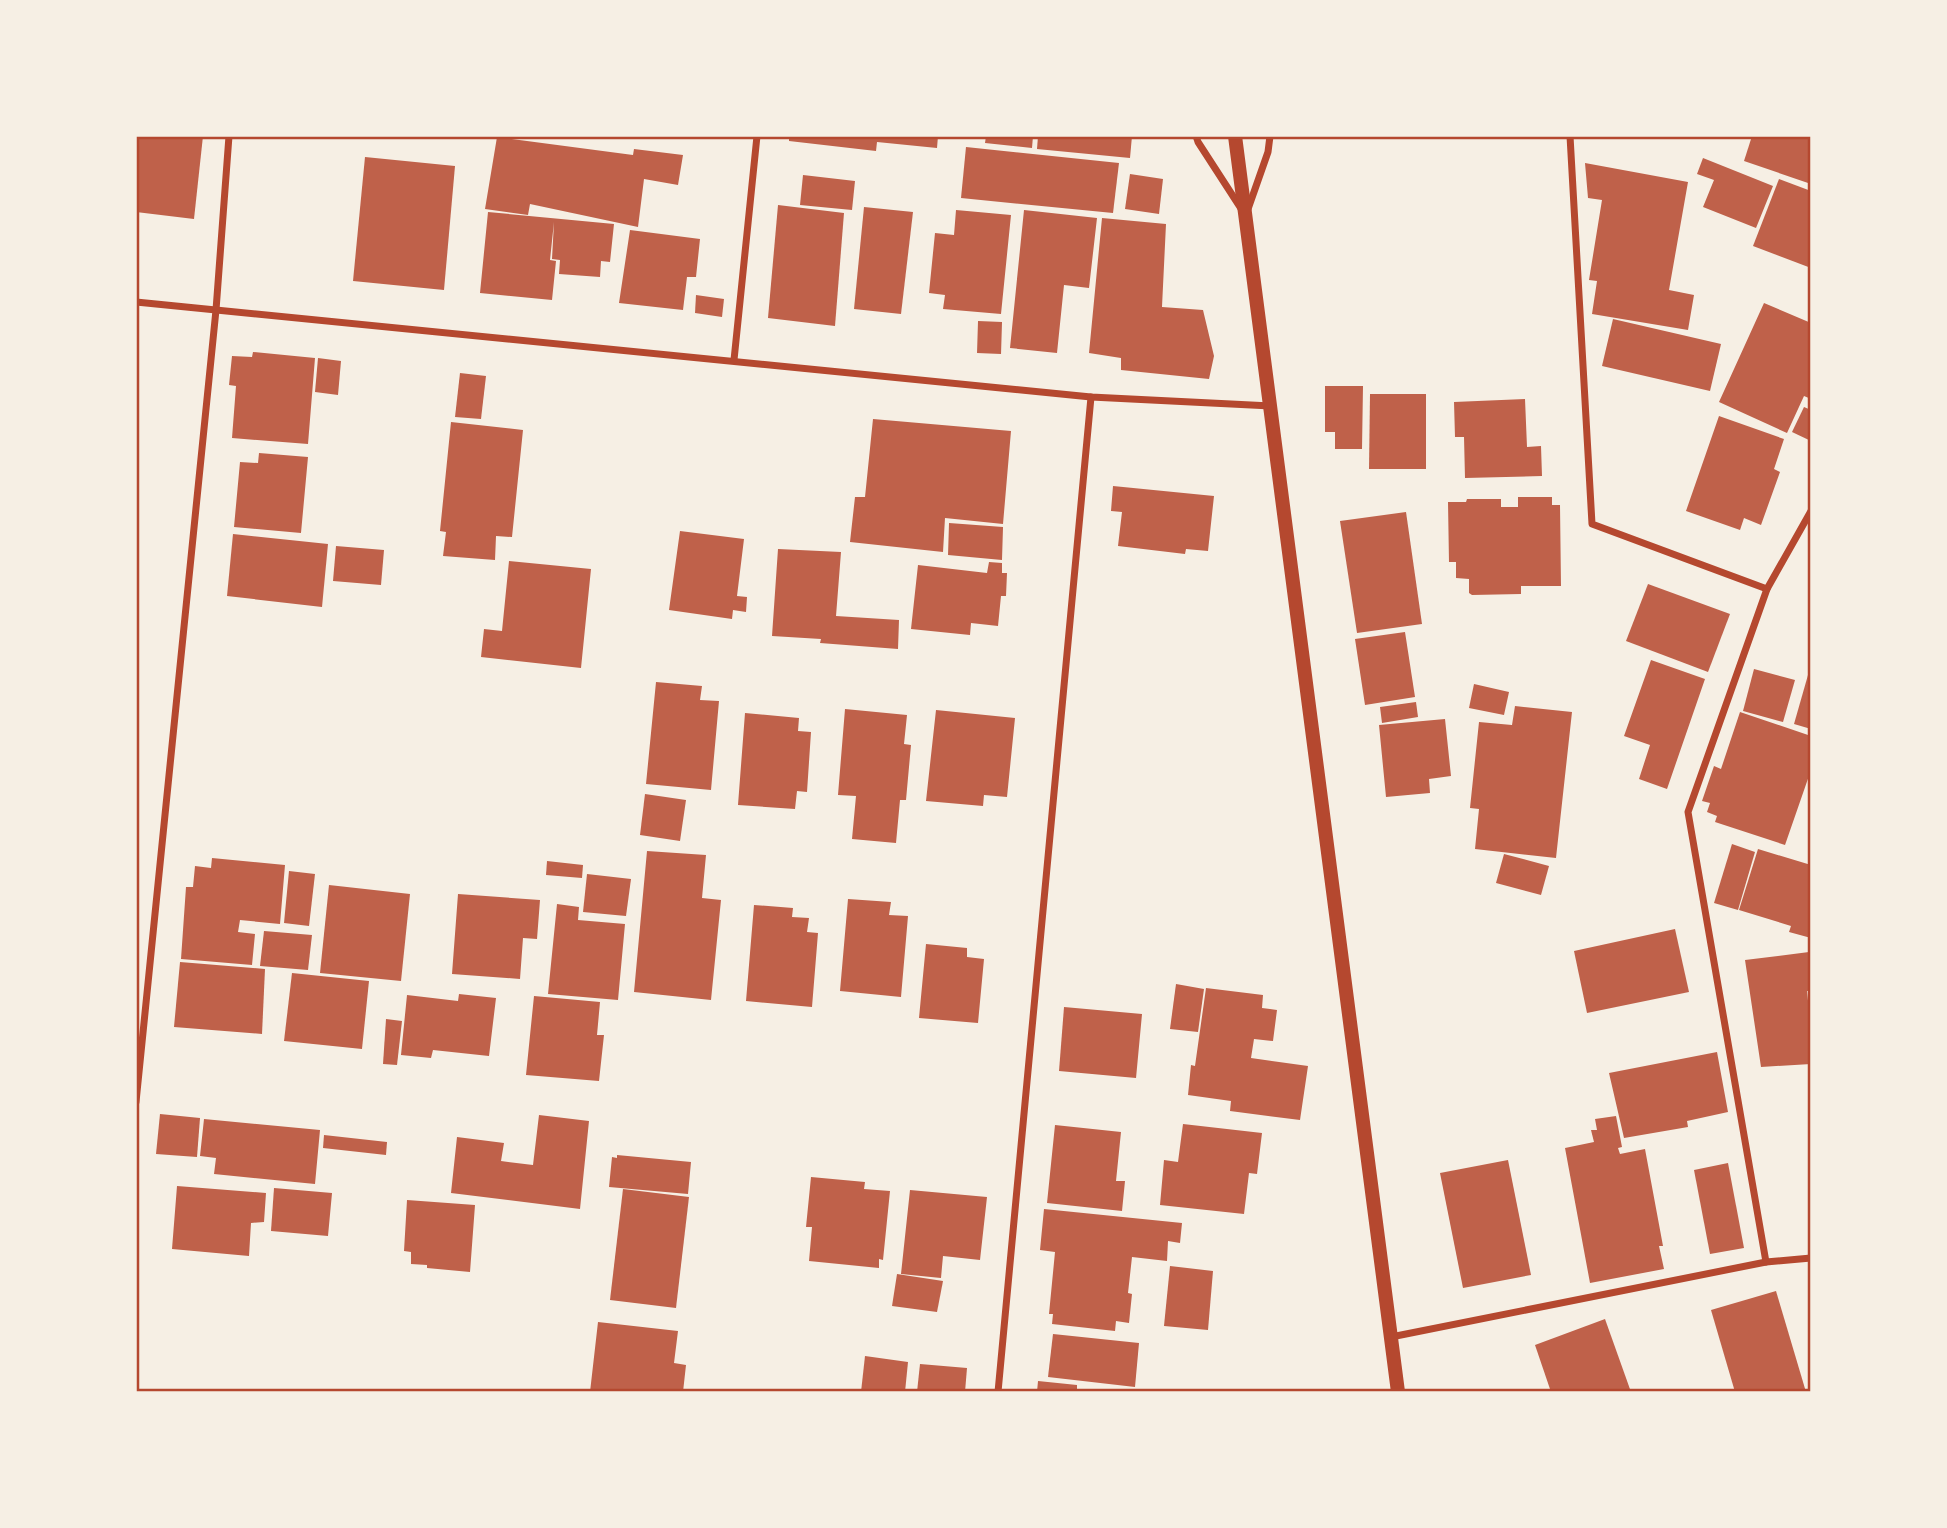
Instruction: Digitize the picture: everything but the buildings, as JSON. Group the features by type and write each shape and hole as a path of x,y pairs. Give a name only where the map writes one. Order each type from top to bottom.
{"main road":[{"path":"1235,136 1398,1391"}],"street":[{"path":"136,1102 216,310 229,136"},
{"path":"734,360 757,136"},
{"path":"1196,136 1246,217"},
{"path":"1246,217 1268,152 1270,136"},
{"path":"1570,136 1592,524 1766,589"},
{"path":"136,302 1091,397 1271,406"},
{"path":"998,1391 1091,397"},
{"path":"1766,1262 1688,812 1766,589 1811,511"},
{"path":"1390,1337 1766,1262 1811,1258"}]}
